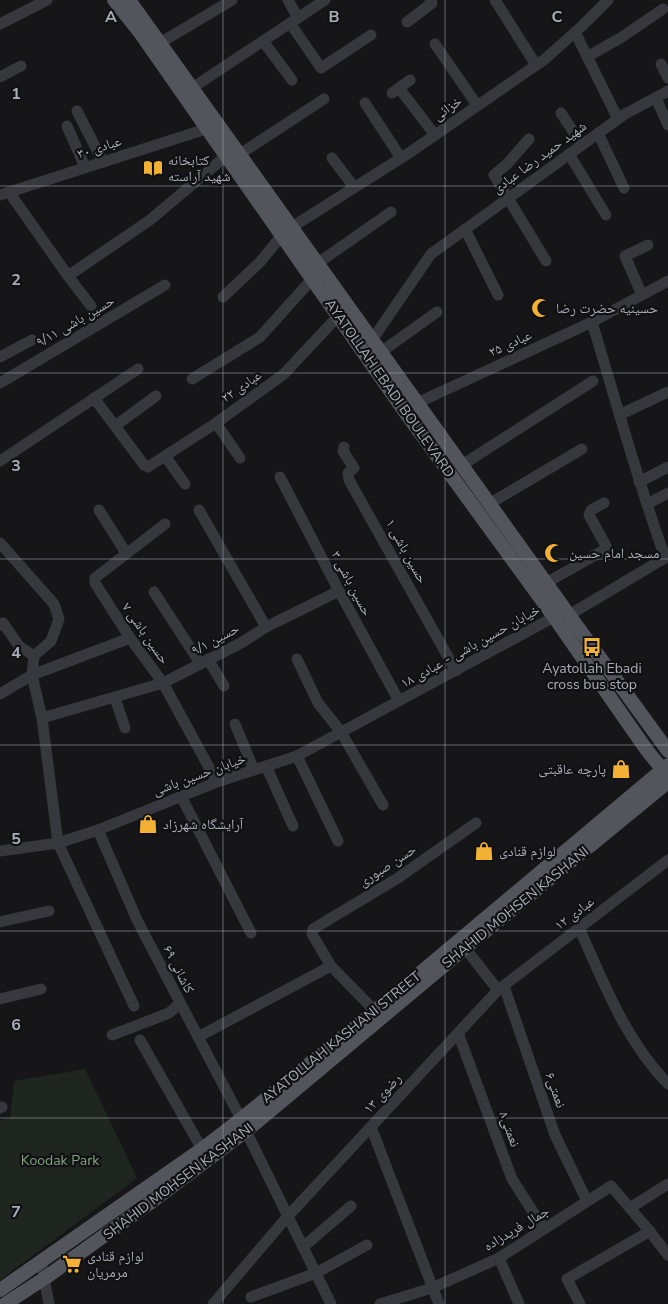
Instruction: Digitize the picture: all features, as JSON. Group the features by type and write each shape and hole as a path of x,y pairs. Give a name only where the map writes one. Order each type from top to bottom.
{"main road":[{"name":"AYATOLLAH EBADI BOULEVARD","path":"114,0 212,125 240,154 313,278 405,412 561,616 668,750"},
{"name":"AYATOLLAH EBADI BOULEVARD","path":"129,0 192,88 226,156 287,231 318,263 546,583 561,616 640,741 667,772"},
{"name":"SHAHID MOHSEN KASHANI","path":"5,1304 45,1278 154,1200 243,1125 465,948 667,772"},
{"name":"AYATOLLAH KASHANI STREET","path":"0,1290 202,1150 243,1125 375,1010 667,772"}],"street":[{"path":"0,24 47,0"},
{"path":"160,42 232,0"},
{"path":"288,0 294,20 322,68 371,35"},
{"path":"192,88 325,0"},
{"path":"407,22 432,3 430,0"},
{"path":"494,0 536,65"},
{"name":"خزائی","path":"223,297 261,261 287,231 401,158 536,65 575,32 608,0"},
{"path":"588,57 663,9"},
{"path":"575,32 618,119"},
{"path":"263,41 292,80"},
{"path":"435,44 477,106"},
{"path":"661,64 668,78"},
{"path":"0,77 20,66"},
{"path":"410,80 395,90 435,135"},
{"name":"شهید حمید رضا عبادی","path":"372,340 431,254 618,119 668,91"},
{"path":"656,98 668,124"},
{"path":"240,154 324,100"},
{"path":"365,103 401,158"},
{"path":"77,111 103,162"},
{"path":"561,113 582,145"},
{"name":"عبادی ۳۰","path":"4,194 212,125"},
{"path":"67,126 86,167"},
{"path":"598,133 624,188"},
{"path":"529,139 507,164 494,175 546,261"},
{"path":"569,154 606,215"},
{"path":"68,276 150,220 226,156"},
{"path":"332,158 354,188"},
{"path":"4,194 91,306"},
{"path":"318,263 391,212"},
{"path":"465,229 498,295"},
{"path":"642,295 625,256 648,245"},
{"path":"192,380 260,337 313,278"},
{"name":"عبادی ۲۵","path":"417,403 592,322 668,281"},
{"name":"حسین باشی ۹/۱۱","path":"1,380 165,285"},
{"path":"381,352 437,312"},
{"name":"عبادی ۲۲","path":"115,426 144,465 148,467 284,374 339,315"},
{"path":"592,322 621,414 639,482 666,557"},
{"path":"0,357 32,340"},
{"path":"0,461 138,369"},
{"path":"462,465 593,381"},
{"path":"621,414 668,392"},
{"path":"94,398 115,426 156,396"},
{"path":"216,422 240,458"},
{"name":"حسین باشی ۱","path":"344,447 343,451 354,468 348,473 349,480 456,671"},
{"path":"489,504 582,448"},
{"path":"165,456 185,484"},
{"path":"639,482 668,468"},
{"name":"حسین باشی ۳","path":"280,477 399,701"},
{"path":"647,504 668,493"},
{"path":"546,583 606,549 589,515 591,510 604,503"},
{"path":"99,510 126,553"},
{"path":"199,510 266,627"},
{"name":"حسین باشی ۷","path":"165,524 95,578 95,583 130,638 163,683 217,782"},
{"path":"0,543 4,555 54,604 59,620 51,641 34,656 32,675 42,718 58,843 134,1006"},
{"name":"خیابان حسین باشی - عبادی ۱۸","path":"399,701 561,616 666,557"},
{"name":"حسین ۹/۱","path":"42,718 163,683 240,643 266,627 339,591"},
{"path":"154,592 224,686"},
{"path":"0,625 3,623 19,646 34,656"},
{"path":"0,694 32,675 130,638"},
{"path":"296,659 318,703 341,732 383,805"},
{"path":"115,698 125,728"},
{"name":"خیابان حسین باشی","path":"0,851 58,843 98,830 217,782 297,756 399,701"},
{"path":"235,724 254,770"},
{"path":"297,756 338,841"},
{"path":"266,766 293,826"},
{"path":"181,796 252,933"},
{"name":"حسن صبوری","path":"331,966 312,934 313,929 398,878 476,823"},
{"name":"کاشانی ۶۹","path":"98,830 137,920 243,1125 331,1304"},
{"name":"عبادی ۱۲","path":"501,988 668,860"},
{"path":"0,922 49,911"},
{"path":"579,928 615,1009 638,1047 668,1084"},
{"name":"نعمتی۶","path":"465,948 501,988 555,1135 587,1201"},
{"path":"198,1037 331,966 375,1010"},
{"name":"رضوی ۱۳","path":"213,1304 288,1216 501,988"},
{"path":"0,999 41,989"},
{"path":"112,1035 169,1013 180,1003"},
{"name":"نعمتی۸","path":"458,1033 512,1179 544,1229"},
{"path":"140,1040 202,1150"},
{"path":"371,1127 439,1304"},
{"path":"668,1184 630,1208 650,1231 664,1242 668,1255"},
{"name":"جمال فریدزاده","path":"388,1303 432,1288 499,1258 611,1186 630,1208"},
{"path":"303,1247 351,1206"},
{"path":"580,1304 567,1279 650,1231"},
{"path":"252,1297 316,1273 367,1245"},
{"path":"499,1258 520,1304"},
{"path":"41,1261 49,1304"}],"green space":[{"name":"Koodak Park","path":"85,1069 137,1178 0,1280 0,1120 10,1118 14,1081"}],"place":[{"name":"کتابخانه شهید آراسته","path":"153,168"},
{"name":"حسینیه حضرت رضا","path":"541,308"},
{"name":"مسجد امام حسین","path":"554,553"},
{"name":"Ayatollah Ebadi cross bus stop","path":"592,647"},
{"name":"پارچه عاقبتی","path":"621,769"},
{"name":"آرایشگاه شهرزاد","path":"148,824"},
{"name":"لوازم قنادی","path":"484,851"},
{"name":"لوازم قنادی مرمریان","path":"72,1264"}]}
